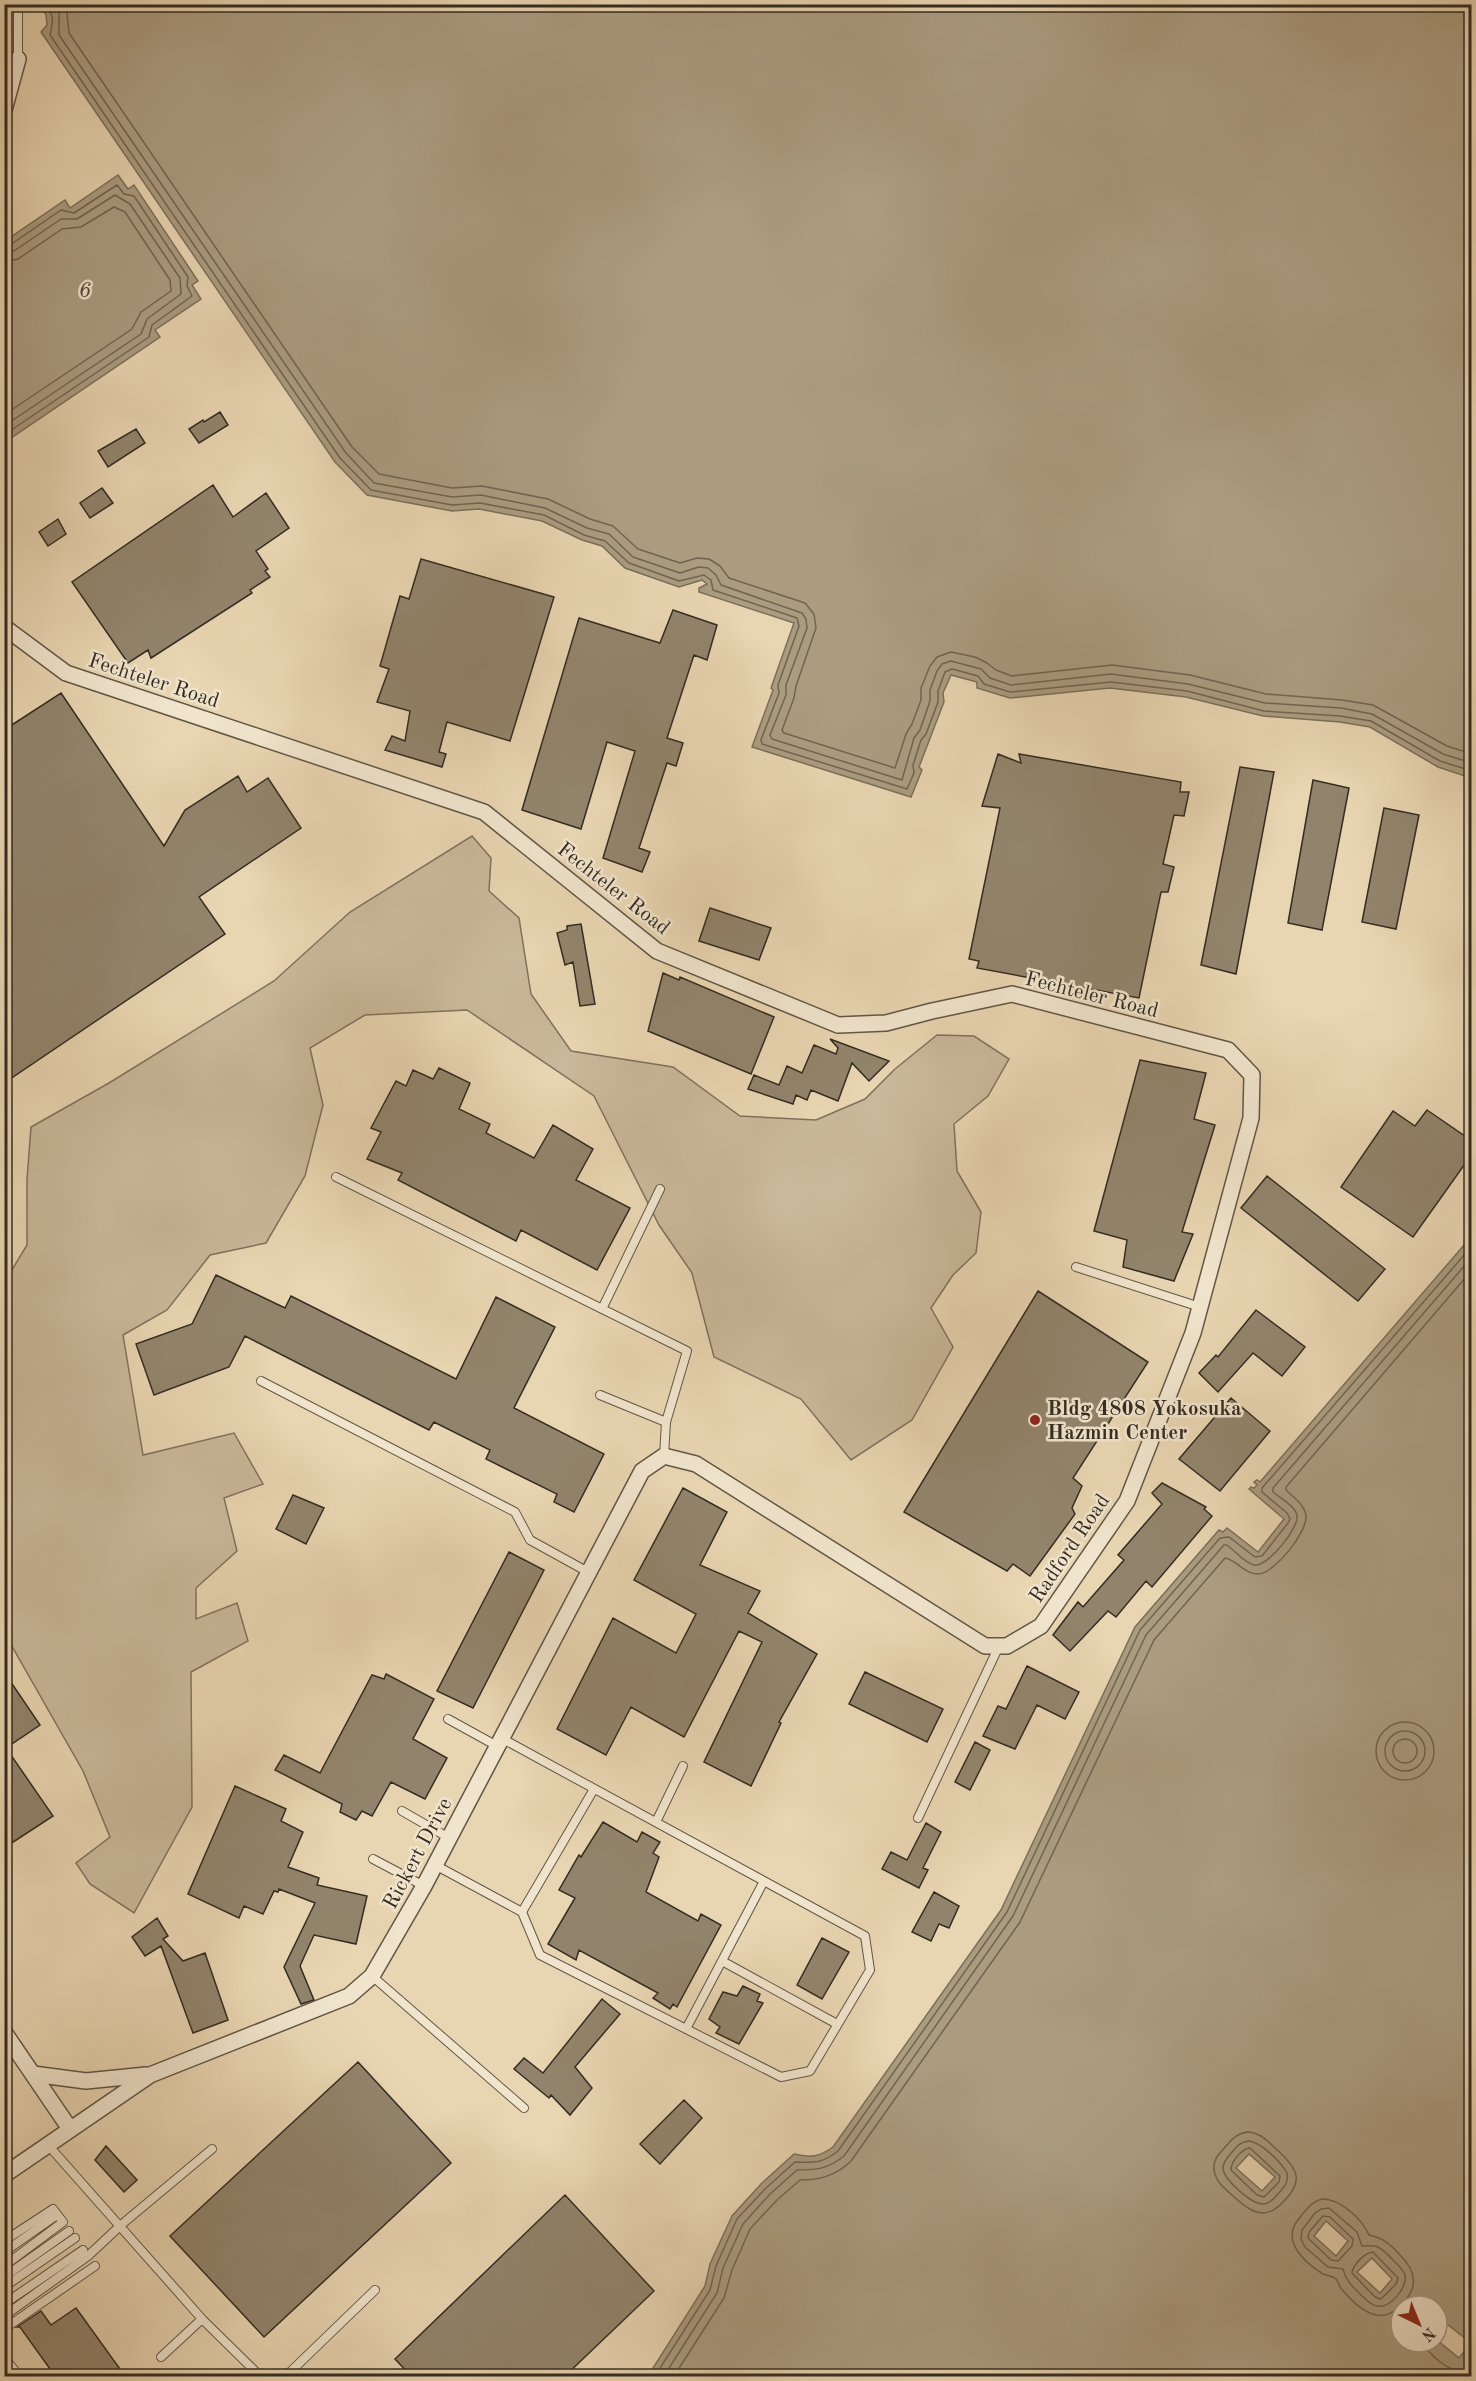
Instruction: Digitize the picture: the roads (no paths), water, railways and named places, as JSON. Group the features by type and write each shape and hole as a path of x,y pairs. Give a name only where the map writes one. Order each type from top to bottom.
{"street":[{"path":"4,110 18,59"},
{"name":"Fechteler Road","path":"4,627 66,674 484,812 657,951 838,1025 886,1023 1012,994 1228,1050 1252,1075"},
{"name":"Radford Road","path":"999,1646 1007,1646 1041,1626 1126,1501 1193,1332 1251,1118 1252,1075"},
{"path":"664,1455 696,1464 985,1646 999,1646"},
{"name":"Rickert Drive","path":"4,2175 150,2075 349,1996 372,1976 424,1886 642,1471 664,1455"},
{"path":"4,2032 70,2129"},
{"path":"33,2074 86,2081 150,2075"}],"lane":[{"path":"18,4 18,59"},
{"path":"336,1177 687,1351 666,1422 664,1455"},
{"path":"602,1309 660,1189"},
{"path":"1076,1267 1200,1307"},
{"path":"261,1381 515,1512 530,1540 588,1572"},
{"path":"600,1395 666,1422"},
{"path":"918,1818 999,1646"},
{"path":"435,1865 522,1912 540,1955 781,2078 810,2071 870,1970 865,1936 594,1789 448,1719"},
{"path":"656,1822 683,1766"},
{"path":"522,1912 594,1789"},
{"path":"402,1811 449,1838"},
{"path":"373,1859 424,1886"},
{"path":"686,2029 764,1881"},
{"path":"722,1961 837,2024"},
{"path":"372,1976 525,2108"},
{"path":"48,2145 202,2319 260,2376"},
{"path":"4,2316 88,2256 121,2225 212,2149"},
{"path":"4,2241 53,2209 63,2222 4,2266"},
{"path":"4,2252 57,2216"},
{"path":"4,2277 72,2235 4,2287"},
{"path":"4,2304 83,2250"},
{"path":"4,2329 95,2266"},
{"path":"286,2376 375,2290"},
{"path":"161,2357 202,2319"},
{"path":"4,2357 18,2376"}],"water":[{"path":"39,5 1471,5 1471,778 1438,767 1370,727 1340,722 1263,716 1186,697 1110,688 1010,698 977,688 977,682 951,675 943,693 944,702 919,767 922,770 911,797 752,747 794,623 699,592 699,588 707,584 702,580 679,587 625,568 602,546 582,540 542,521 479,509 452,511 367,495 335,462 41,32 47,25 46,14 38,7"},
{"name":"6","path":"118,175 128,189 134,185 198,281 192,285 201,299 155,330 160,337 5,442 5,241 65,200 70,208"},
{"path":"1471,1237 1471,2343 1471,2376 648,2376 705,2286 710,2264 732,2216 761,2184 794,2154 815,2156 833,2147 1001,1910 1135,1627 1219,1530 1223,1532 1227,1528 1258,1552 1284,1519 1249,1489 1257,1485 1254,1482 1257,1480 1260,1482","holes":["1249,2154 1275,2177 1262,2191 1236,2168","1326,2221 1348,2241 1336,2256 1314,2236","1372,2258 1392,2279 1380,2293 1357,2272"]}],"place":[{"name":"Bldg 4808 Yokosuka Hazmin Center","path":"1035,1420"}]}
